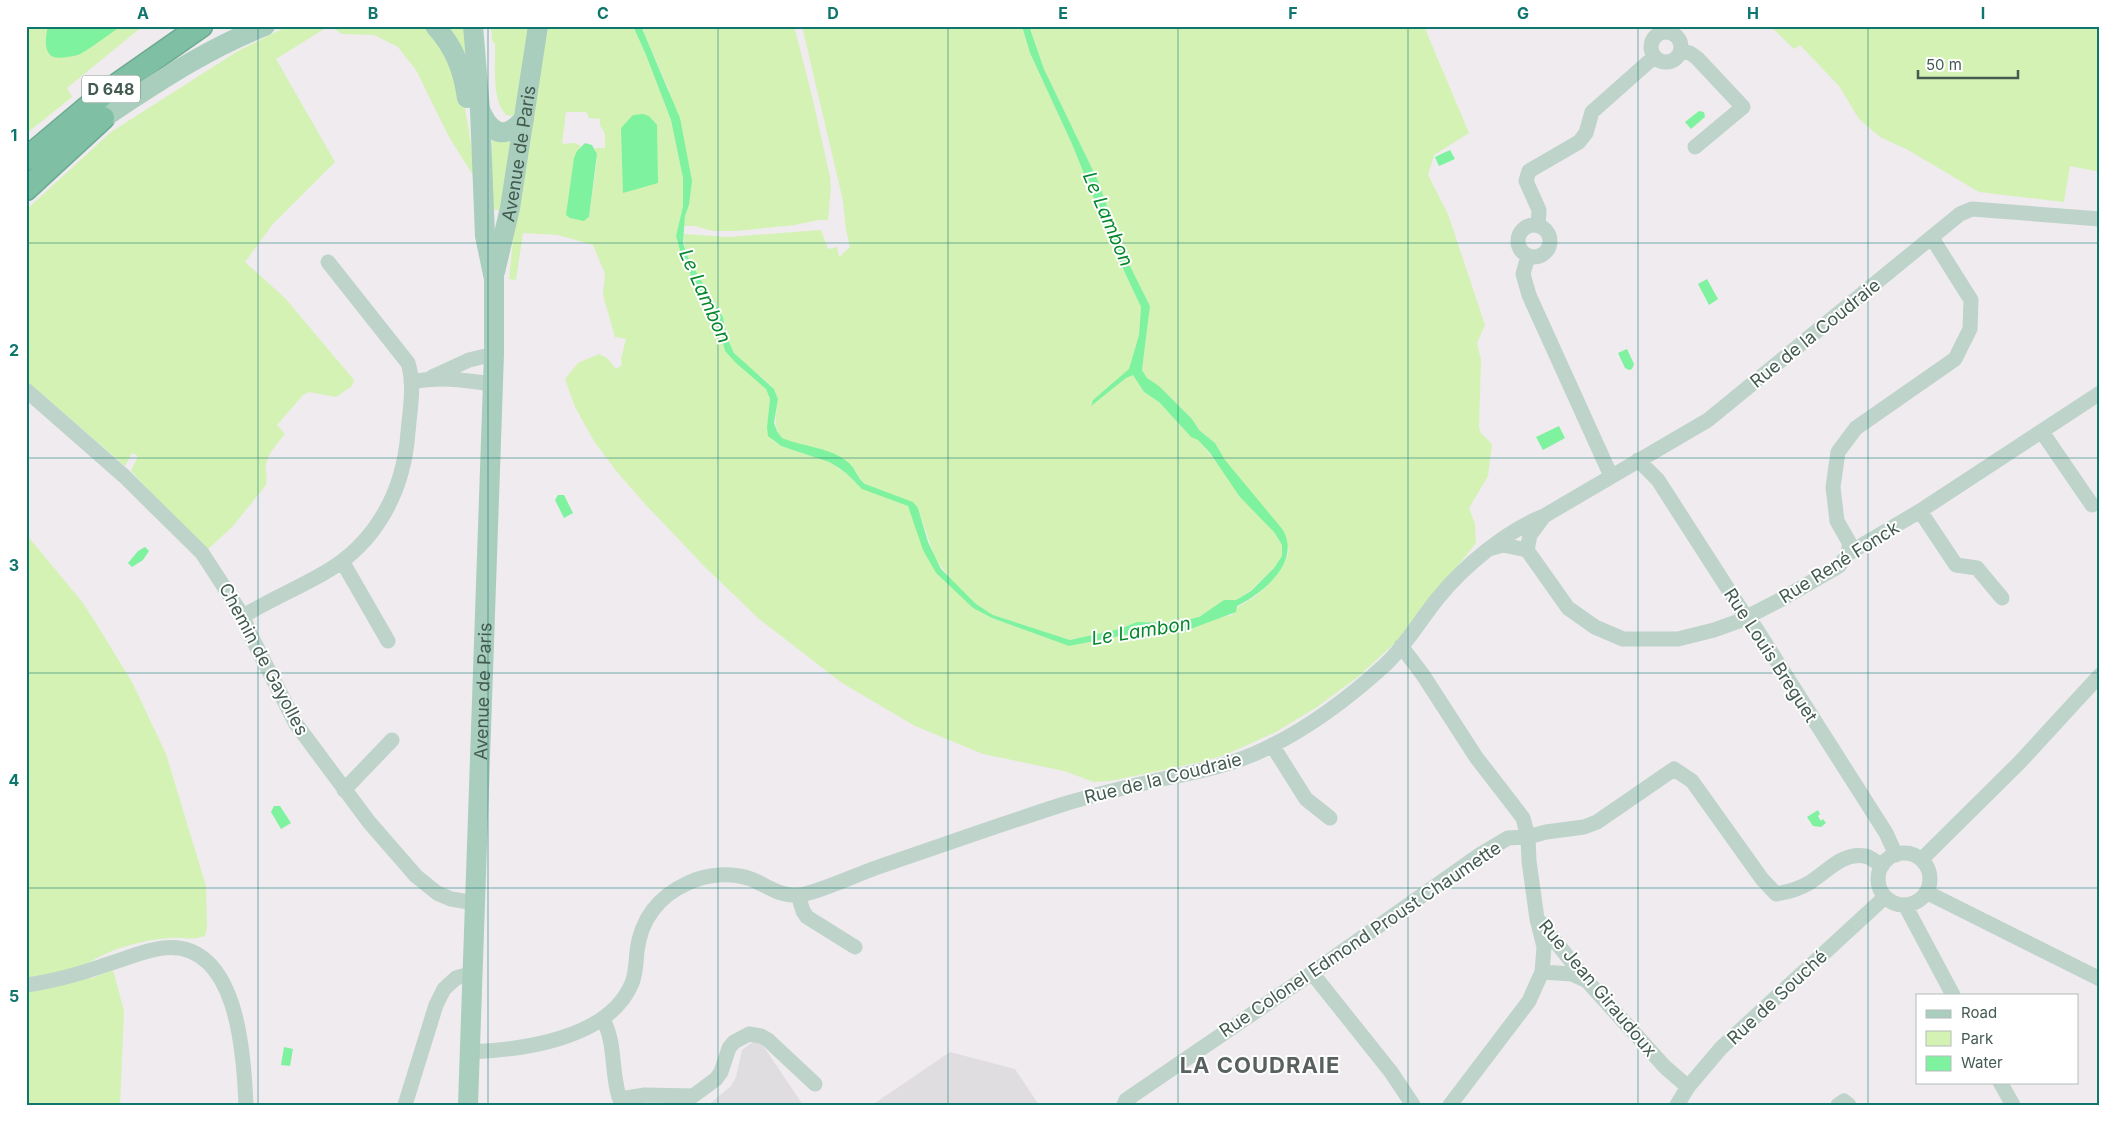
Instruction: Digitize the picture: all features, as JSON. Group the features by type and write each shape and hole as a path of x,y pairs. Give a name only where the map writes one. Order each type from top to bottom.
{"highway":[{"name":"D 648","path":"26,160 102,96 201,26"},
{"name":"D 648","path":"26,189 103,118"}],"main road":[{"name":"D 648","path":"103,118 171,68 208,44 243,26"},
{"path":"103,118 166,76 212,50 265,26"},
{"path":"436,26 454,51 461,66 472,128 480,149"},
{"name":"Avenue de Paris","path":"468,1105 494,354 494,279 485,236 480,149 480,110 473,26"},
{"name":"Avenue de Paris","path":"494,279 510,208 538,26"},
{"path":"480,110 486,124 494,131 502,133 510,131 524,119"}],"street":[{"path":"1650,31 1673,34 1680,41 1681,50 1676,59 1667,63 1654,57 1650,49 1650,31"},
{"path":"1681,50 1697,58 1743,107 1695,147"},
{"path":"1538,226 1539,210 1526,181 1529,171 1579,142 1586,133 1592,112 1654,57"},
{"name":"Rue de la Coudraie","path":"469,1052 505,1051 522,1048 576,1033 592,1027 603,1020 619,1005 632,984 639,939 649,914 665,897 690,882 722,874 750,879 774,892 791,896 798,895 826,888 880,866 1058,806 1101,793 1225,765 1272,745 1327,712 1388,662 1440,595 1468,566 1522,524 1544,516 1708,420 1960,214 1972,209 2100,218"},
{"path":"1528,226 1538,226 1549,234 1550,244 1542,255 1528,256 1520,249 1520,234 1528,226"},
{"path":"1849,553 1849,542 1836,521 1833,487 1838,452 1856,428 1955,359 1970,329 1971,300 1932,238"},
{"path":"1528,256 1523,274 1529,295 1611,476"},
{"path":"243,616 342,561 376,528 400,483 407,450 412,382 408,363 328,262"},
{"path":"412,382 431,378 469,360 494,354"},
{"path":"431,378 467,379 493,384"},
{"name":"Chemin de Gayolles","path":"26,390 124,476 191,540 213,567 243,616 250,634 296,724 344,790 416,876 444,896 475,903"},
{"name":"Rue René Fonck","path":"1527,550 1568,608 1595,627 1623,639 1678,639 1714,630 1780,600 1839,566 1849,553 1920,511 2100,393"},
{"path":"2042,432 2092,505"},
{"name":"Rue Louis Breguet","path":"1638,460 1658,480 1886,833 1896,855"},
{"path":"1920,511 1956,565 1977,568 2002,598"},
{"name":"Rue de la Coudraie","path":"1527,550 1530,535 1544,516"},
{"path":"1492,548 1503,545 1527,550"},
{"path":"342,561 388,641"},
{"name":"Rue Jean Giraudoux","path":"1401,646 1407,651 1476,757 1522,818 1528,837 1529,861 1537,918 1587,981 1665,1067 1688,1087"},
{"path":"1922,859 2019,763 2100,675"},
{"path":"344,790 392,740"},
{"path":"1272,745 1306,799 1330,818"},
{"name":"Rue Colonel Edmond Proust Chaumette","path":"1124,1105 1126,1100 1312,973 1481,854 1508,838 1528,837 1546,832 1584,827 1597,822 1674,769 1692,781 1762,879 1776,894 1798,889 1826,869 1848,857 1866,856 1882,866"},
{"path":"1911,854 1922,859 1929,873 1930,881 1926,892 1916,902 1905,905 1896,904 1885,897 1879,885 1880,870 1885,862 1896,855 1911,854"},
{"path":"1926,892 2100,979"},
{"path":"798,895 807,917 855,947"},
{"name":"Rue de Souché","path":"1678,1105 1688,1087 1722,1048 1885,897"},
{"path":"1905,905 1952,994"},
{"path":"1450,1105 1529,1001 1542,972 1544,947 1537,918"},
{"path":"26,986 77,975 151,950 175,948 202,958 217,974 224,985 237,1017 243,1056 246,1105"},
{"path":"1542,972 1572,974 1587,981"},
{"path":"405,1105 436,1004 444,989 456,978 473,973"},
{"path":"1312,973 1391,1072 1413,1105"},
{"path":"603,1020 608,1030 616,1085 621,1102 645,1095 693,1096 716,1079 721,1072 729,1048 740,1037 749,1034 761,1036 768,1040 815,1084"},
{"path":"2001,1084 2013,1105"},
{"path":"1838,1105 1844,1101 1849,1105"}],"shaded area":[{"path":"758,1038 803,1105 708,1105 731,1086 736,1077 742,1050"},
{"path":"950,1052 1015,1069 1039,1105 872,1105"}],"green space":[{"path":"26,26 143,26 67,88 72,97 26,134"},
{"path":"288,26 329,26 276,59 335,162 273,224 245,262 285,298 354,380 352,386 336,397 309,392 303,395 277,425 285,434 267,461 266,485 233,526 206,551 131,471 138,456 132,453 125,466 28,382 26,385 26,210 111,132 238,51"},
{"path":"330,26 428,26 440,41 450,59 457,78 467,119 476,180 449,137 416,70 398,47 374,35 342,34"},
{"path":"444,26 464,26 465,51 462,55"},
{"path":"491,26 531,26 516,113 512,116 506,115 498,100 495,81 495,44 492,40"},
{"path":"545,26 633,26 671,120 683,178 683,206 676,236 681,254 688,270 717,319 725,351 766,389 770,399 767,427 772,440 781,446 829,462 847,474 854,482 908,506 936,573 973,608 992,618 1069,646 1150,630 1185,631 1217,618 1232,615 1238,607 1253,598 1270,583 1280,571 1289,550 1215,443 1199,430 1192,419 1159,386 1147,378 1142,370 1150,306 1122,250 1099,183 1044,69 1029,26 1424,26 1469,133 1434,155 1428,175 1448,214 1485,325 1477,343 1481,360 1479,427 1481,433 1492,444 1488,476 1469,508 1475,524 1476,543 1398,640 1359,676 1317,707 1276,732 1225,755 1201,762 1110,781 1094,782 1064,771 983,754 915,726 842,683 759,619 704,566 617,472 594,441 575,407 565,379 578,363 599,354 607,358 616,369 622,365 621,359 626,339 615,337 603,295 605,274 593,245 558,235 523,233 516,280 509,279 518,190","holes":["566,112 586,112 589,118 600,119 600,125 605,134 605,148 595,148 597,160 587,220 577,151 581,146 575,143 562,144"]},
{"path":"641,26 794,26 830,177 831,188 828,220 736,231 713,231 695,226 684,226 689,205 669,90"},
{"path":"802,26 1022,26 1030,53 1072,144 1117,256 1141,307 1139,335 1129,370 1093,400 1091,405 1126,377 1133,375 1144,392 1159,402 1191,437 1198,440 1274,532 1282,545 1282,556 1274,568 1250,591 1236,600 1224,600 1199,617 1174,623 1137,622 1119,629 1070,640 993,615 976,604 952,581 935,558 918,508 903,499 868,486 855,470 782,438 776,424 776,394 769,383 742,362 731,348 722,315 697,276 687,256 684,234 729,237 821,230 828,249 837,247 839,257 850,247 843,201"},
{"path":"1770,26 2100,26 2100,172 2070,166 2064,202 1979,192 1908,150 1880,137 1859,119 1839,86 1800,45 1794,49"},
{"path":"517,131 501,211 493,209 490,204 492,141"},
{"path":"26,534 83,603 133,684 166,754 206,886 207,927 205,936 159,939 125,946 103,955 85,966 90,979 113,970 124,1011 120,1105 26,1105"}],"water":[{"path":"48,26 121,26 80,54 59,58 53,57 47,50"},
{"name":"Le Lambon","path":"633,26 641,26 680,118 692,181 689,205 685,216 683,243 689,260 723,317 728,340 734,353 774,389 778,399 774,423 777,431 782,438 825,450 842,458 851,465 865,484 913,502 918,508 928,542 941,569 976,604 993,615 1070,640 1119,629 1137,622 1174,623 1199,617 1224,600 1236,600 1251,591 1274,568 1282,556 1282,545 1274,532 1240,497 1210,453 1198,440 1191,437 1159,402 1144,392 1133,375 1126,378 1091,406 1093,400 1129,369 1139,335 1141,307 1117,256 1072,144 1030,53 1022,26 1029,26 1044,69 1099,183 1122,250 1150,306 1142,370 1147,378 1159,386 1192,419 1199,430 1215,443 1225,460 1283,530 1287,542 1287,554 1276,576 1258,593 1237,606 1236,612 1185,631 1150,630 1069,646 992,618 973,608 936,573 923,550 908,506 862,489 847,474 829,462 781,446 768,436 770,399 766,389 725,351 717,319 688,270 681,254 676,236 683,206 683,178 671,120"},
{"path":"1699,111 1704,112 1705,117 1691,129 1685,122"},
{"path":"643,114 649,116 657,125 658,183 623,193 621,128 633,115"},
{"path":"585,143 592,145 597,154 589,217 584,221 570,218 566,215 574,158 577,151"},
{"path":"1450,150 1455,159 1439,166 1435,157"},
{"path":"1707,279 1718,299 1709,305 1698,284"},
{"path":"1627,349 1634,364 1632,369 1629,370 1625,368 1618,353"},
{"path":"1559,426 1565,438 1543,450 1536,437"},
{"path":"558,495 564,495 573,513 564,518 555,500"},
{"path":"145,547 149,551 143,560 132,567 128,563 138,551"},
{"path":"274,806 280,806 291,823 281,829 271,812"},
{"path":"1818,810 1820,814 1818,816 1821,821 1823,819 1826,823 1821,827 1813,826 1807,817"},
{"path":"284,1047 293,1049 290,1066 281,1065"}],"district":[{"name":"LA COUDRAIE","path":"1260,1065"}]}
